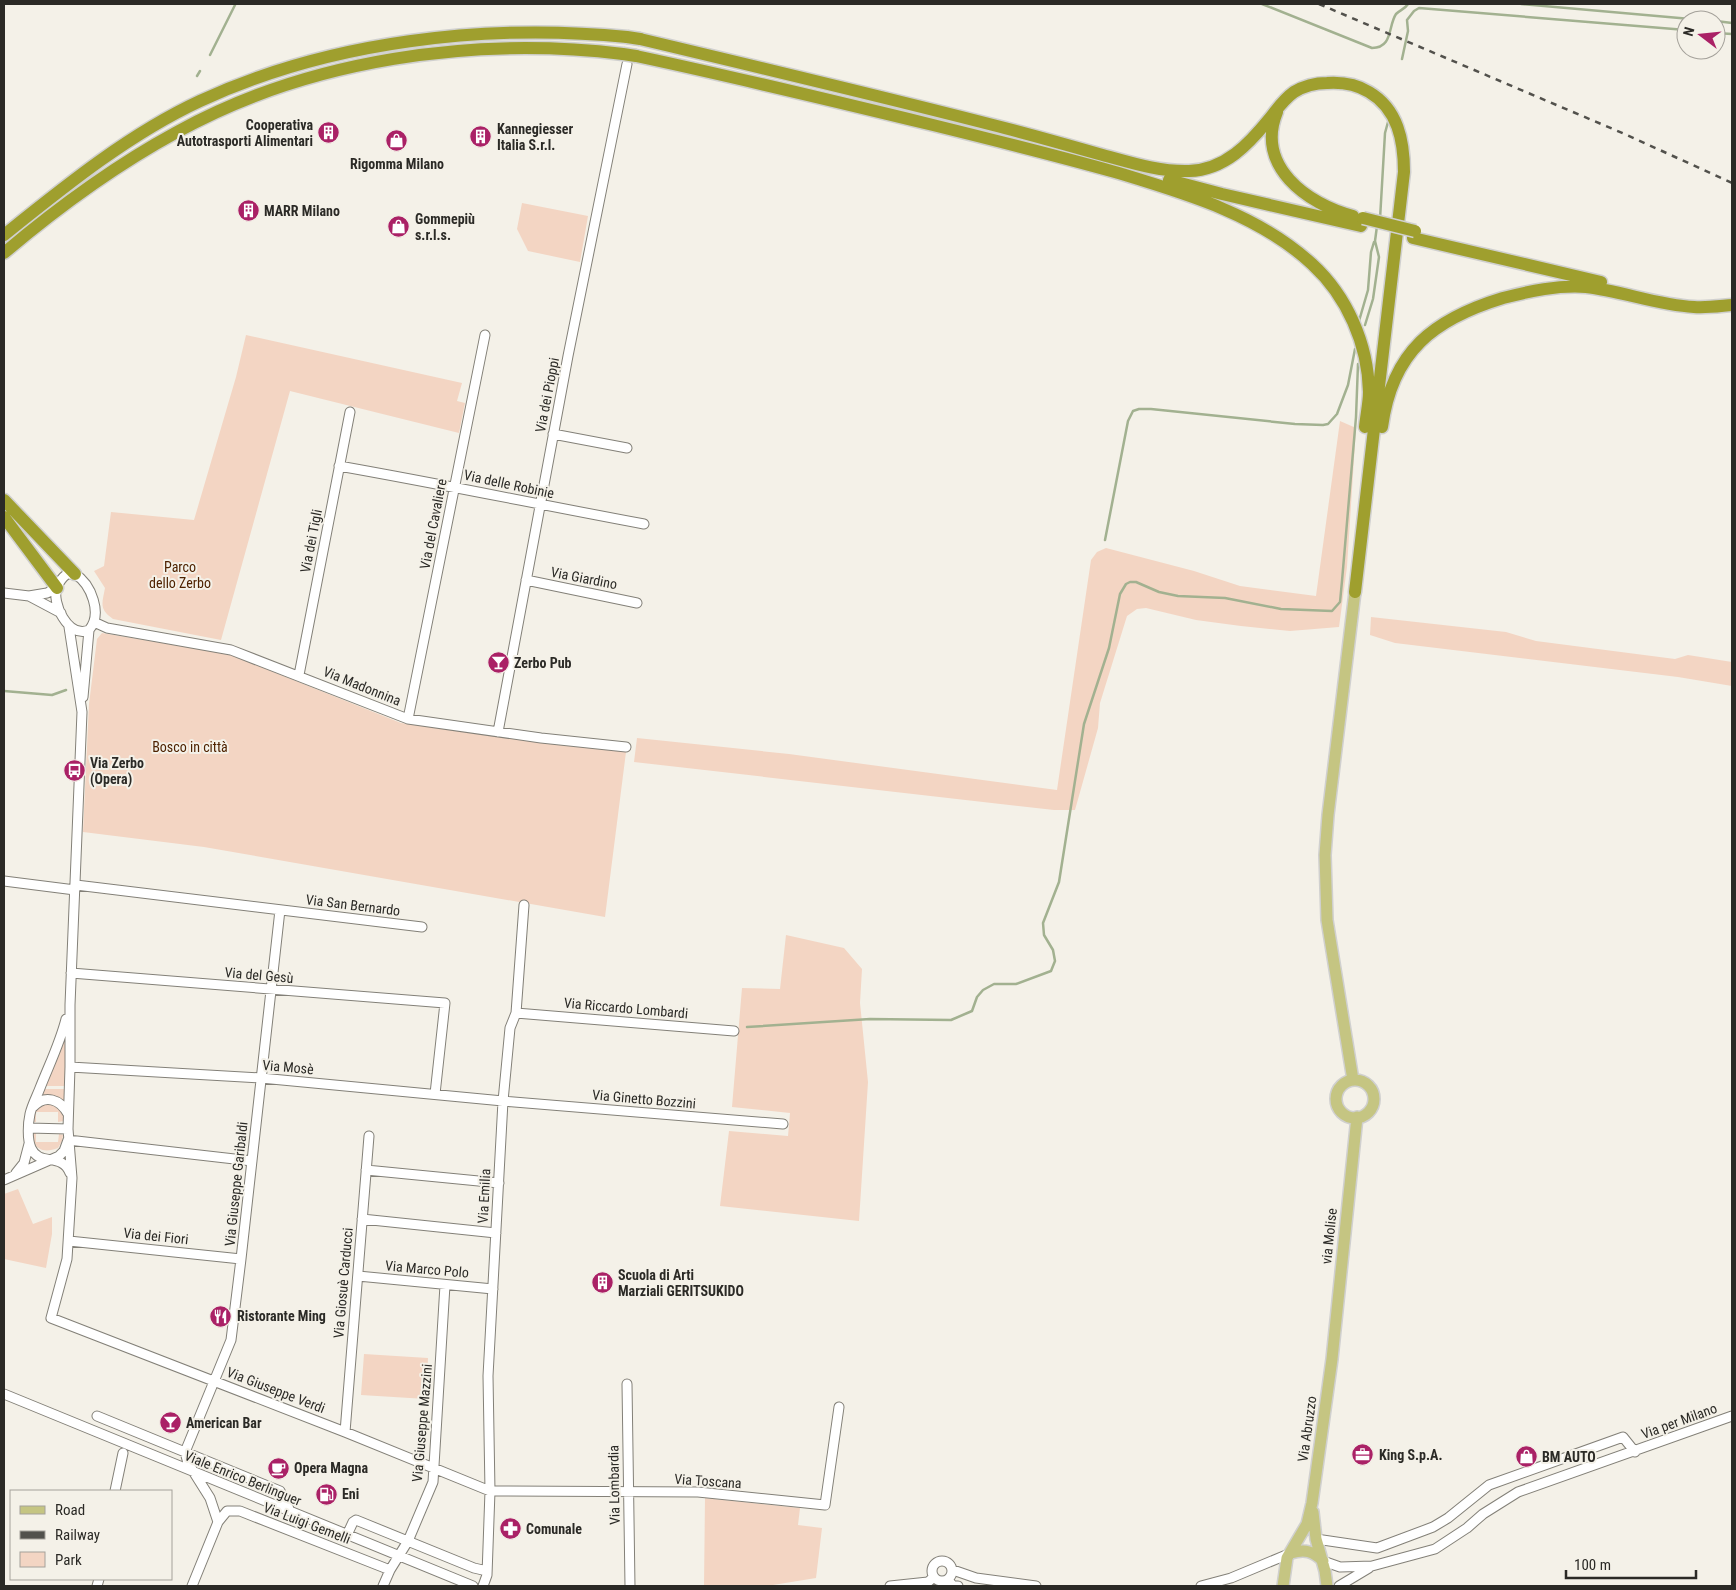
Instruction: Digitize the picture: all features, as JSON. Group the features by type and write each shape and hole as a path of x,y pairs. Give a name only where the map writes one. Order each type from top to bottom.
{"highway":[{"path":"4,235 63,188 132,140 168,118 221,92 283,70 339,54 399,42 451,35 555,32 640,39 994,125 1041,144 1180,192 1248,221 1301,255 1313,264 1334,288 1343,301 1360,340 1369,392 1359,491 1359,555"},
{"path":"4,252 26,234 142,152 178,131 226,108 295,83 377,62 452,50 526,48 582,50 629,58 1155,169 1173,171 1198,170 1220,164 1236,154 1253,138 1284,101 1294,92 1306,86 1322,83 1349,84 1376,96 1385,105 1401,132 1404,150 1402,193 1355,592"},
{"path":"1284,101 1273,123 1272,145 1285,174 1302,192 1315,202 1362,222"},
{"path":"1041,144 1222,194 1362,222 1414,235 1447,246 1636,290 1692,300 1732,304"},
{"path":"4,257 26,234"},
{"path":"1359,555 1372,510 1384,412 1389,394 1405,360 1418,344 1444,322 1492,302 1515,295 1562,287 1585,287 1696,308 1732,304"},
{"path":"4,500 75,574"},
{"path":"4,517 57,588"}],"main road":[{"path":"1353,1080 1328,920 1325,855 1328,815 1355,592"},
{"path":"1353,1080 1364,1082 1372,1091 1374,1097 1371,1108 1362,1116 1357,1117 1345,1114 1340,1110 1336,1099 1340,1088 1348,1081 1353,1080"},
{"name":"via Molise","path":"1332,1359 1357,1117"},
{"name":"Via Abruzzo","path":"1283,1586 1287,1558 1307,1524 1312,1503 1332,1359"},
{"name":"Via Abruzzo","path":"1312,1503 1316,1539 1323,1561 1327,1586"},
{"path":"1291,1553 1308,1550 1323,1561"}],"street":[{"name":"Via dei Pioppi","path":"498,732 553,434 629,58"},
{"name":"Via del Cavaliere","path":"408,719 485,335"},
{"name":"Via dei Tigli","path":"299,675 350,412"},
{"path":"553,434 627,448"},
{"name":"Via delle Robinie","path":"339,466 454,486 540,505 644,524"},
{"path":"69,1241 72,1178 68,1140 70,1005 82,712 92,626 96,617 93,599 84,582 75,574 70,573 65,576 57,588 57,598 61,612 69,627 82,712"},
{"name":"Via Giardino","path":"526,580 637,602"},
{"path":"28,596 57,588"},
{"path":"4,593 28,596 61,612"},
{"path":"69,627 81,632 92,626"},
{"name":"Via Madonnina","path":"92,626 231,650 408,719 541,738 626,746"},
{"name":"Via San Bernardo","path":"4,881 76,887 422,927"},
{"name":"Via Emilia","path":"483,1586 487,1571 490,1491 488,1376 498,1183 503,1101 510,1028 516,1014 524,905"},
{"name":"Via Giuseppe Garibaldi","path":"185,1452 231,1340 242,1259 280,910"},
{"name":"Via del Gesù","path":"71,974 445,1003 435,1094"},
{"path":"14,1176 24,1163 29,1142 30,1113 64,1028 70,1005"},
{"name":"Via Riccardo Lombardi","path":"516,1014 734,1031"},
{"name":"Via Mosè","path":"70,1067 261,1078 503,1101"},
{"path":"33,1108 39,1101 51,1099 62,1104 68,1114"},
{"name":"Via Ginetto Bozzini","path":"503,1101 783,1124"},
{"path":"29,1128 68,1129"},
{"name":"Via Giosuè Carducci","path":"345,1432 369,1136"},
{"path":"68,1140 252,1161"},
{"path":"4,1180 61,1155 68,1140"},
{"path":"29,1142 35,1155 43,1159 63,1163 69,1170 72,1178"},
{"path":"366,1170 498,1183"},
{"path":"362,1219 496,1233"},
{"name":"Via dei Fiori","path":"69,1241 242,1259"},
{"name":"Via Giuseppe Verdi","path":"69,1241 67,1259 50,1318 345,1432 490,1491"},
{"name":"Via Marco Polo","path":"358,1276 493,1289"},
{"name":"Via Giuseppe Mazzini","path":"383,1586 390,1570 408,1541 434,1482 445,1284"},
{"name":"Via Lombardia","path":"627,1384 630,1586"},
{"name":"Viale Enrico Berlinguer","path":"4,1394 470,1586"},
{"name":"Via Toscana","path":"490,1491 698,1492 825,1505 839,1407"},
{"path":"97,1416 280,1491 290,1512"},
{"name":"Via per Milano","path":"1372,1566 1435,1549 1467,1528 1483,1514 1518,1492 1732,1416"},
{"path":"1316,1539 1377,1548 1433,1526 1448,1518 1489,1485 1511,1476 1623,1437 1635,1452"},
{"path":"164,1461 185,1452"},
{"path":"185,1452 188,1464 210,1498 218,1522 192,1586"},
{"path":"115,1490 122,1453"},
{"name":"Via Luigi Gemelli","path":"218,1522 227,1511 240,1511 390,1570"},
{"path":"347,1535 353,1522 356,1520 470,1567 487,1571"},
{"path":"1202,1586 1256,1569 1291,1553"},
{"path":"953,1570 948,1580 940,1582 934,1578 932,1568 940,1561 947,1562 953,1570 976,1578 1036,1586"},
{"path":"1323,1561 1340,1567 1372,1566"},
{"path":"1339,1586 1372,1566"},
{"path":"890,1586 928,1582 934,1578"},
{"path":"948,1580 953,1586 958,1586"}],"green space":[{"path":"522,203 588,216 580,262 528,251 517,229"},
{"name":"Parco dello Zerbo","path":"246,335 462,383 457,401 465,403 459,433 290,391 221,640 113,619 105,612 103,602 105,588 94,571 104,566 111,512 194,520 236,377"},
{"path":"1340,421 1356,428 1347,567 1339,627 1290,631 1196,620 1146,608 1137,609 1127,616 1100,703 1098,728 1075,810 1054,810 634,762 637,738 789,754 1057,790 1091,560 1097,552 1106,548 1194,571 1240,586 1316,596"},
{"path":"1371,617 1506,632 1536,641 1675,659 1688,655 1732,662 1732,686 1678,677 1395,643 1370,635"},
{"name":"Bosco in città","path":"102,633 228,654 401,723 626,752 605,917 204,847 83,832 89,704 97,639"},
{"path":"786,935 844,948 862,969 860,1003 868,1082 859,1221 720,1206 729,1131 788,1136 790,1113 732,1107 742,988 780,989"},
{"path":"65,1037 68,1044 65,1086 45,1086"},
{"path":"44,1089 65,1089 65,1100 54,1096 40,1097"},
{"path":"51,1103 64,1113 64,1121 58,1122 58,1112 36,1112 36,1122 31,1122 32,1113 42,1104"},
{"path":"36,1132 36,1142 58,1142 59,1134 63,1135 62,1141 58,1148 50,1150 40,1149 32,1141 32,1133"},
{"path":"18,1189 33,1224 52,1217 52,1234 46,1268 4,1259 4,1194"},
{"path":"364,1354 428,1358 426,1399 361,1395"},
{"path":"705,1498 800,1508 798,1525 822,1528 816,1578 773,1585 704,1586"}],"waterway":[{"path":"1262,4 1372,48 1379,47 1387,40 1396,14 1408,4"},
{"path":"1521,4 1676,18"},
{"path":"210,55 235,5"},
{"path":"1402,59 1408,31 1407,20 1419,8 1676,29"},
{"path":"1726,22 1732,23"},
{"path":"1726,34 1732,34"},
{"path":"197,76 200,71"},
{"path":"1380,219 1385,133 1388,122"},
{"path":"1365,325 1373,299 1379,257 1375,241 1377,226"},
{"path":"1359,321 1368,290 1371,252 1374,242"},
{"path":"1105,540 1128,421 1133,411 1151,409 1295,424 1328,424 1337,414 1348,385 1355,349"},
{"path":"747,1027 870,1019 951,1020 972,1011 977,997 983,990 994,984 1016,984 1051,971 1055,961 1053,950 1044,935 1043,923 1059,882 1084,724 1109,648 1120,594 1126,584 1136,582 1159,592 1178,596 1225,598 1281,609 1332,611 1340,602 1356,417 1358,364"},
{"path":"4,691 52,695 66,690"}],"tunnel":[{"path":"628,58 633,31"}],"railway":[{"path":"1319,4 1627,135 1732,183"}],"place":[{"name":"Cooperativa Autotrasporti Alimentari","path":"329,133"},
{"name":"Kannegiesser Italia S.r.l.","path":"481,137"},
{"name":"Rigomma Milano","path":"397,141"},
{"name":"MARR Milano","path":"248,211"},
{"name":"Gommepiù s.r.l.s.","path":"399,227"},
{"name":"Zerbo Pub","path":"498,663"},
{"name":"Via Zerbo (Opera)","path":"74,771"},
{"name":"Scuola di Arti Marziali GERITSUKIDO","path":"602,1283"},
{"name":"Ristorante Ming","path":"221,1316"},
{"name":"American Bar","path":"170,1423"},
{"name":"King S.p.A.","path":"1363,1455"},
{"name":"BM AUTO","path":"1526,1457"},
{"name":"Opera Magna","path":"278,1468"},
{"name":"Eni","path":"326,1494"},
{"name":"Comunale","path":"510,1529"}]}
